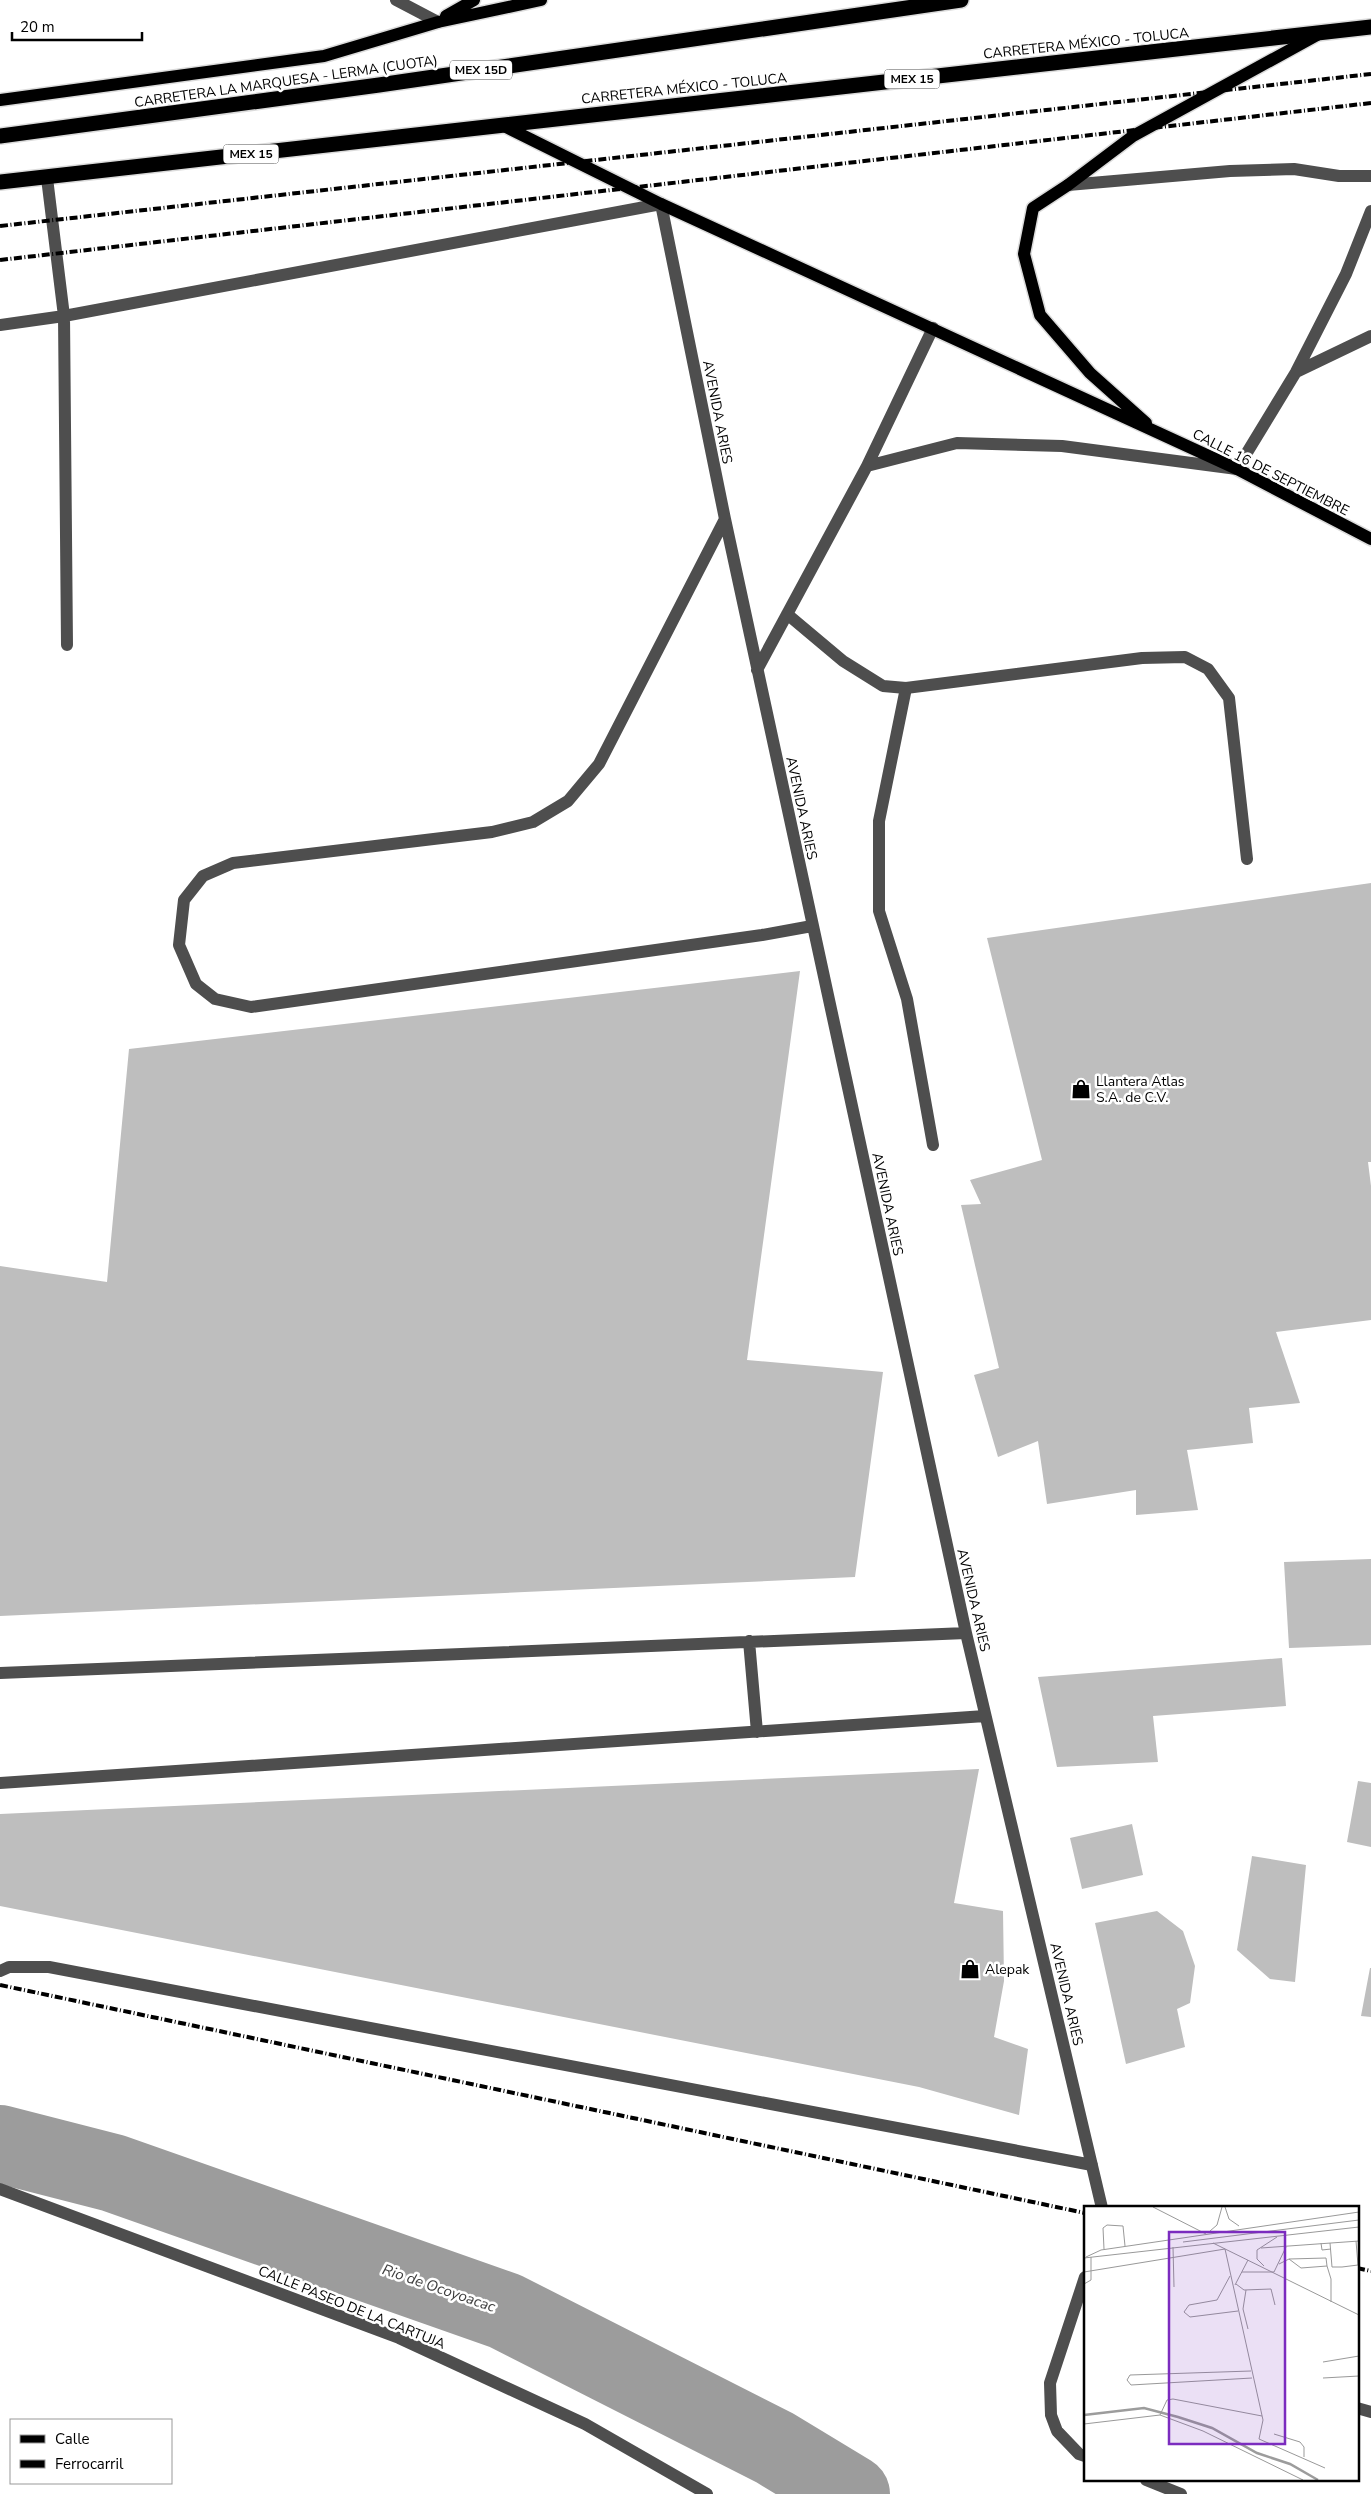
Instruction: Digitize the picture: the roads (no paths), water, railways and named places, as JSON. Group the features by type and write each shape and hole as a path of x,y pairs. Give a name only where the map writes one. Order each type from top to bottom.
{"highway":[{"name":"CARRETERA LA MARQUESA - LERMA (CUOTA)","path":"0,136 379,85 961,0"},
{"name":"CARRETERA MÉXICO - TOLUCA","path":"0,182 1371,27"}],"main road":[{"path":"438,22 474,0"},
{"path":"0,100 324,56 438,22 541,0"},
{"path":"1158,433 1090,373 1040,315 1024,254 1033,208 1068,185 1133,136 1321,32"},
{"name":"CALLE 16 DE SEPTIEMBRE","path":"502,125 661,204 1237,468 1371,539"}],"street":[{"path":"396,0 438,22"},
{"path":"1068,185 1230,170 1294,169 1339,176 1371,176"},
{"path":"47,178 64,316 67,646"},
{"path":"0,325 64,316 661,204"},
{"name":"AVENIDA ARIES","path":"661,204 725,519 966,1633 1102,2206"},
{"path":"867,466 958,444 1062,446 1237,468 1296,372 1346,274 1371,212"},
{"path":"758,670 867,466 933,328"},
{"path":"1296,372 1371,336"},
{"path":"725,519 599,764 568,801 533,822 492,832 233,862 203,876 184,900 179,945 196,984 215,999 251,1006 762,935 812,926"},
{"path":"787,614 842,660 883,686 906,688 1142,658 1185,657 1193,661 1208,669 1229,698 1247,859"},
{"path":"906,688 879,821 879,910 907,999 933,1146"},
{"path":"0,1673 966,1633"},
{"path":"749,1641 758,1732"},
{"path":"0,1783 985,1716"},
{"path":"0,1971 9,1967 49,1967 1092,2165"},
{"name":"CALLE PASEO DE LA CARTUJA","path":"0,2189 399,2338 585,2424 706,2494"},
{"path":"1084,2280 1050,2383 1051,2415 1058,2431 1079,2454 1084,2456"},
{"path":"1358,2408 1371,2412"},
{"path":"1151,2482 1181,2494"}],"waterway":[{"name":"Rio de Ocoyoacac","path":"0,2144 113,2173 505,2311 775,2448 851,2494"}],"railway":[{"path":"0,226 1371,74"},
{"path":"0,260 1371,103"},
{"path":"0,1985 1084,2213"},
{"path":"1358,2268 1371,2271"}],"place":[{"name":"Llantera Atlas S.A. de C.V.","path":"1081,1089"},
{"name":"Alepak","path":"970,1969"}]}
